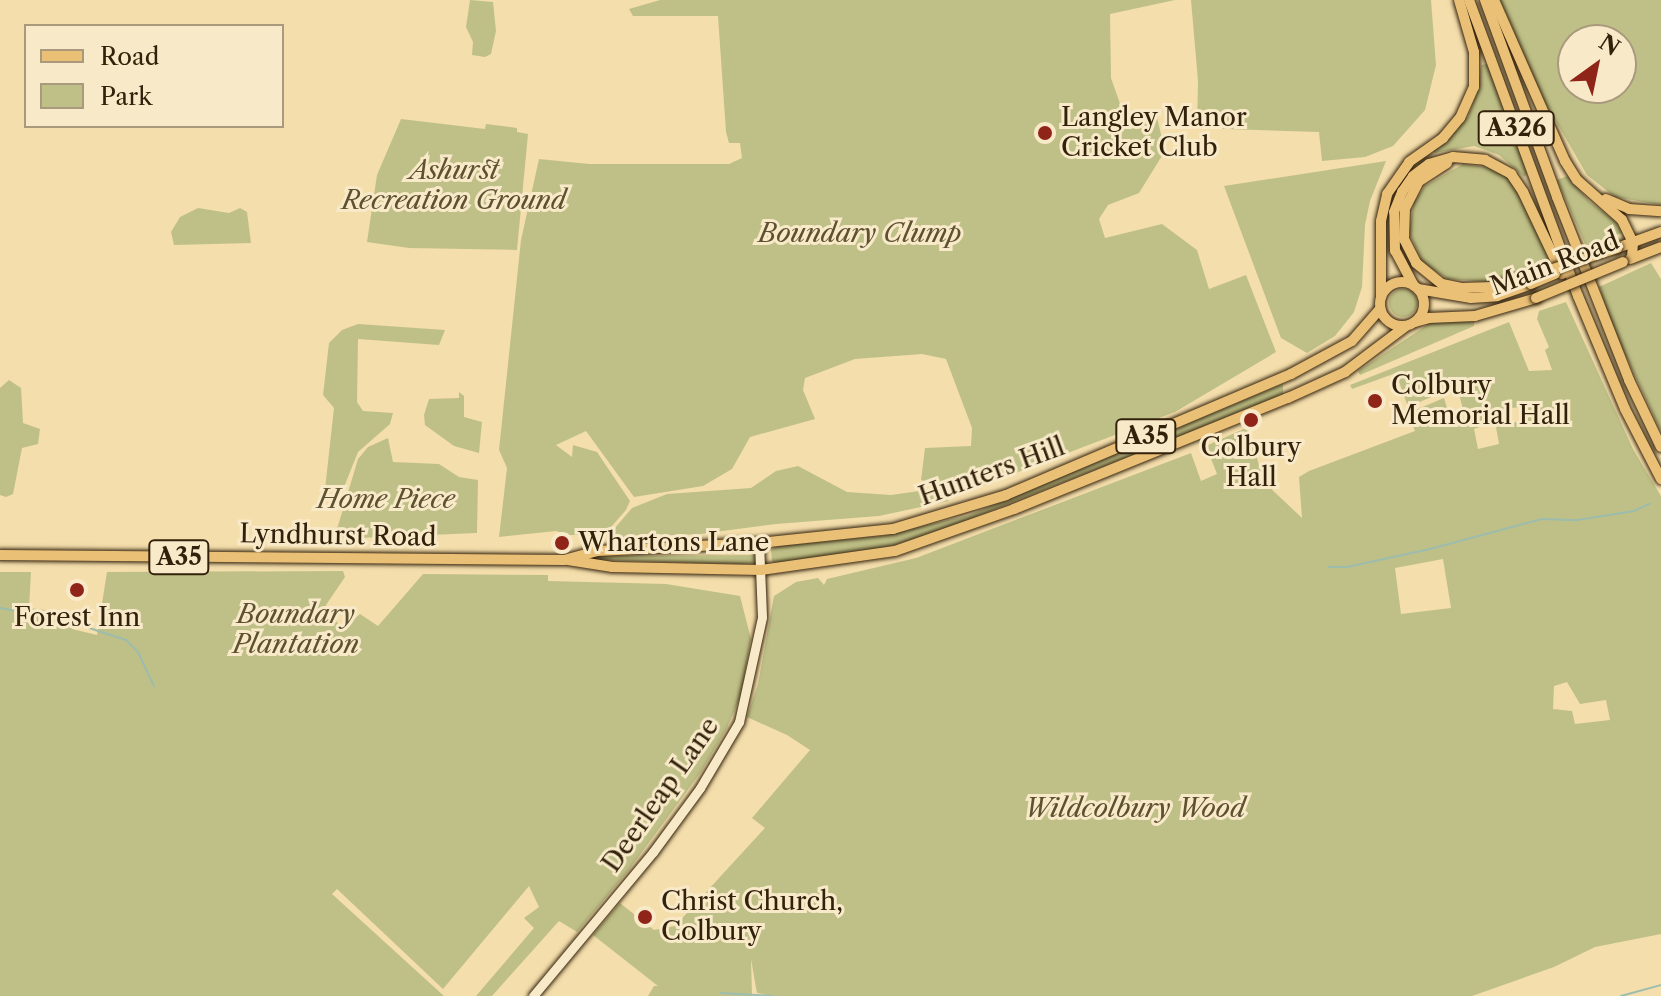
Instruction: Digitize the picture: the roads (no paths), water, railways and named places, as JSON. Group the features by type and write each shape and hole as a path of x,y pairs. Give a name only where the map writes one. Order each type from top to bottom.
{"main road":[{"path":"1459,0 1474,52 1474,87 1460,118 1443,138 1409,162 1387,194 1381,221 1380,309 1393,325 1411,324 1424,306 1399,260 1392,239 1394,212 1402,192 1429,164 1453,157 1468,157 1494,163 1517,181 1600,352"},
{"name":"A326","path":"1469,0 1600,352 1661,479"},
{"name":"A326","path":"1485,0 1572,237 1629,380 1661,447"},
{"path":"1494,0 1553,135 1577,180 1622,220 1633,243 1627,260"},
{"path":"1468,157 1427,174 1408,197 1402,229 1411,256 1432,278 1452,287 1493,287 1530,281"},
{"path":"1577,180 1629,209 1661,211"},
{"name":"Main Road","path":"1416,287 1471,298 1497,296 1661,232"},
{"name":"Main Road","path":"1411,324 1439,317 1475,316 1536,298 1661,247"},
{"path":"1381,296 1395,283 1416,287"},
{"name":"Hunters Hill","path":"564,560 597,551 759,543 893,529 1006,495 1329,356 1366,329 1380,309"},
{"name":"Hunters Hill","path":"484,561 564,560 612,567 761,570 895,551 964,528 1316,385 1345,372 1411,324"},
{"name":"Lyndhurst Road","path":"0,555 484,561"}],"street":[{"name":"Deerleap Lane","path":"533,996 653,852 700,788 739,722 759,645 759,543"}],"waterway":[{"path":"1329,567 1347,567 1430,549 1542,519 1577,520 1634,511 1649,504"},
{"path":"0,608 62,619 126,640 138,652 154,687"},
{"path":"1621,996 1661,985"},
{"path":"721,993 773,996"}],"place":[{"name":"Langley Manor Cricket Club","path":"1045,133"},
{"name":"Colbury Memorial Hall","path":"1375,401"},
{"name":"Colbury Hall","path":"1251,420"},
{"name":"Whartons Lane","path":"562,543"},
{"name":"Forest Inn","path":"77,590"},
{"name":"Christ Church, Colbury","path":"645,917"}],"park label":[{"name":"Ashurst Recreation Ground","path":"454,186"},
{"name":"Boundary Clump","path":"860,234"},
{"name":"Home Piece","path":"386,500"},
{"name":"Boundary Plantation","path":"296,630"},
{"name":"Wildcolbury Wood","path":"1135,809"}]}
